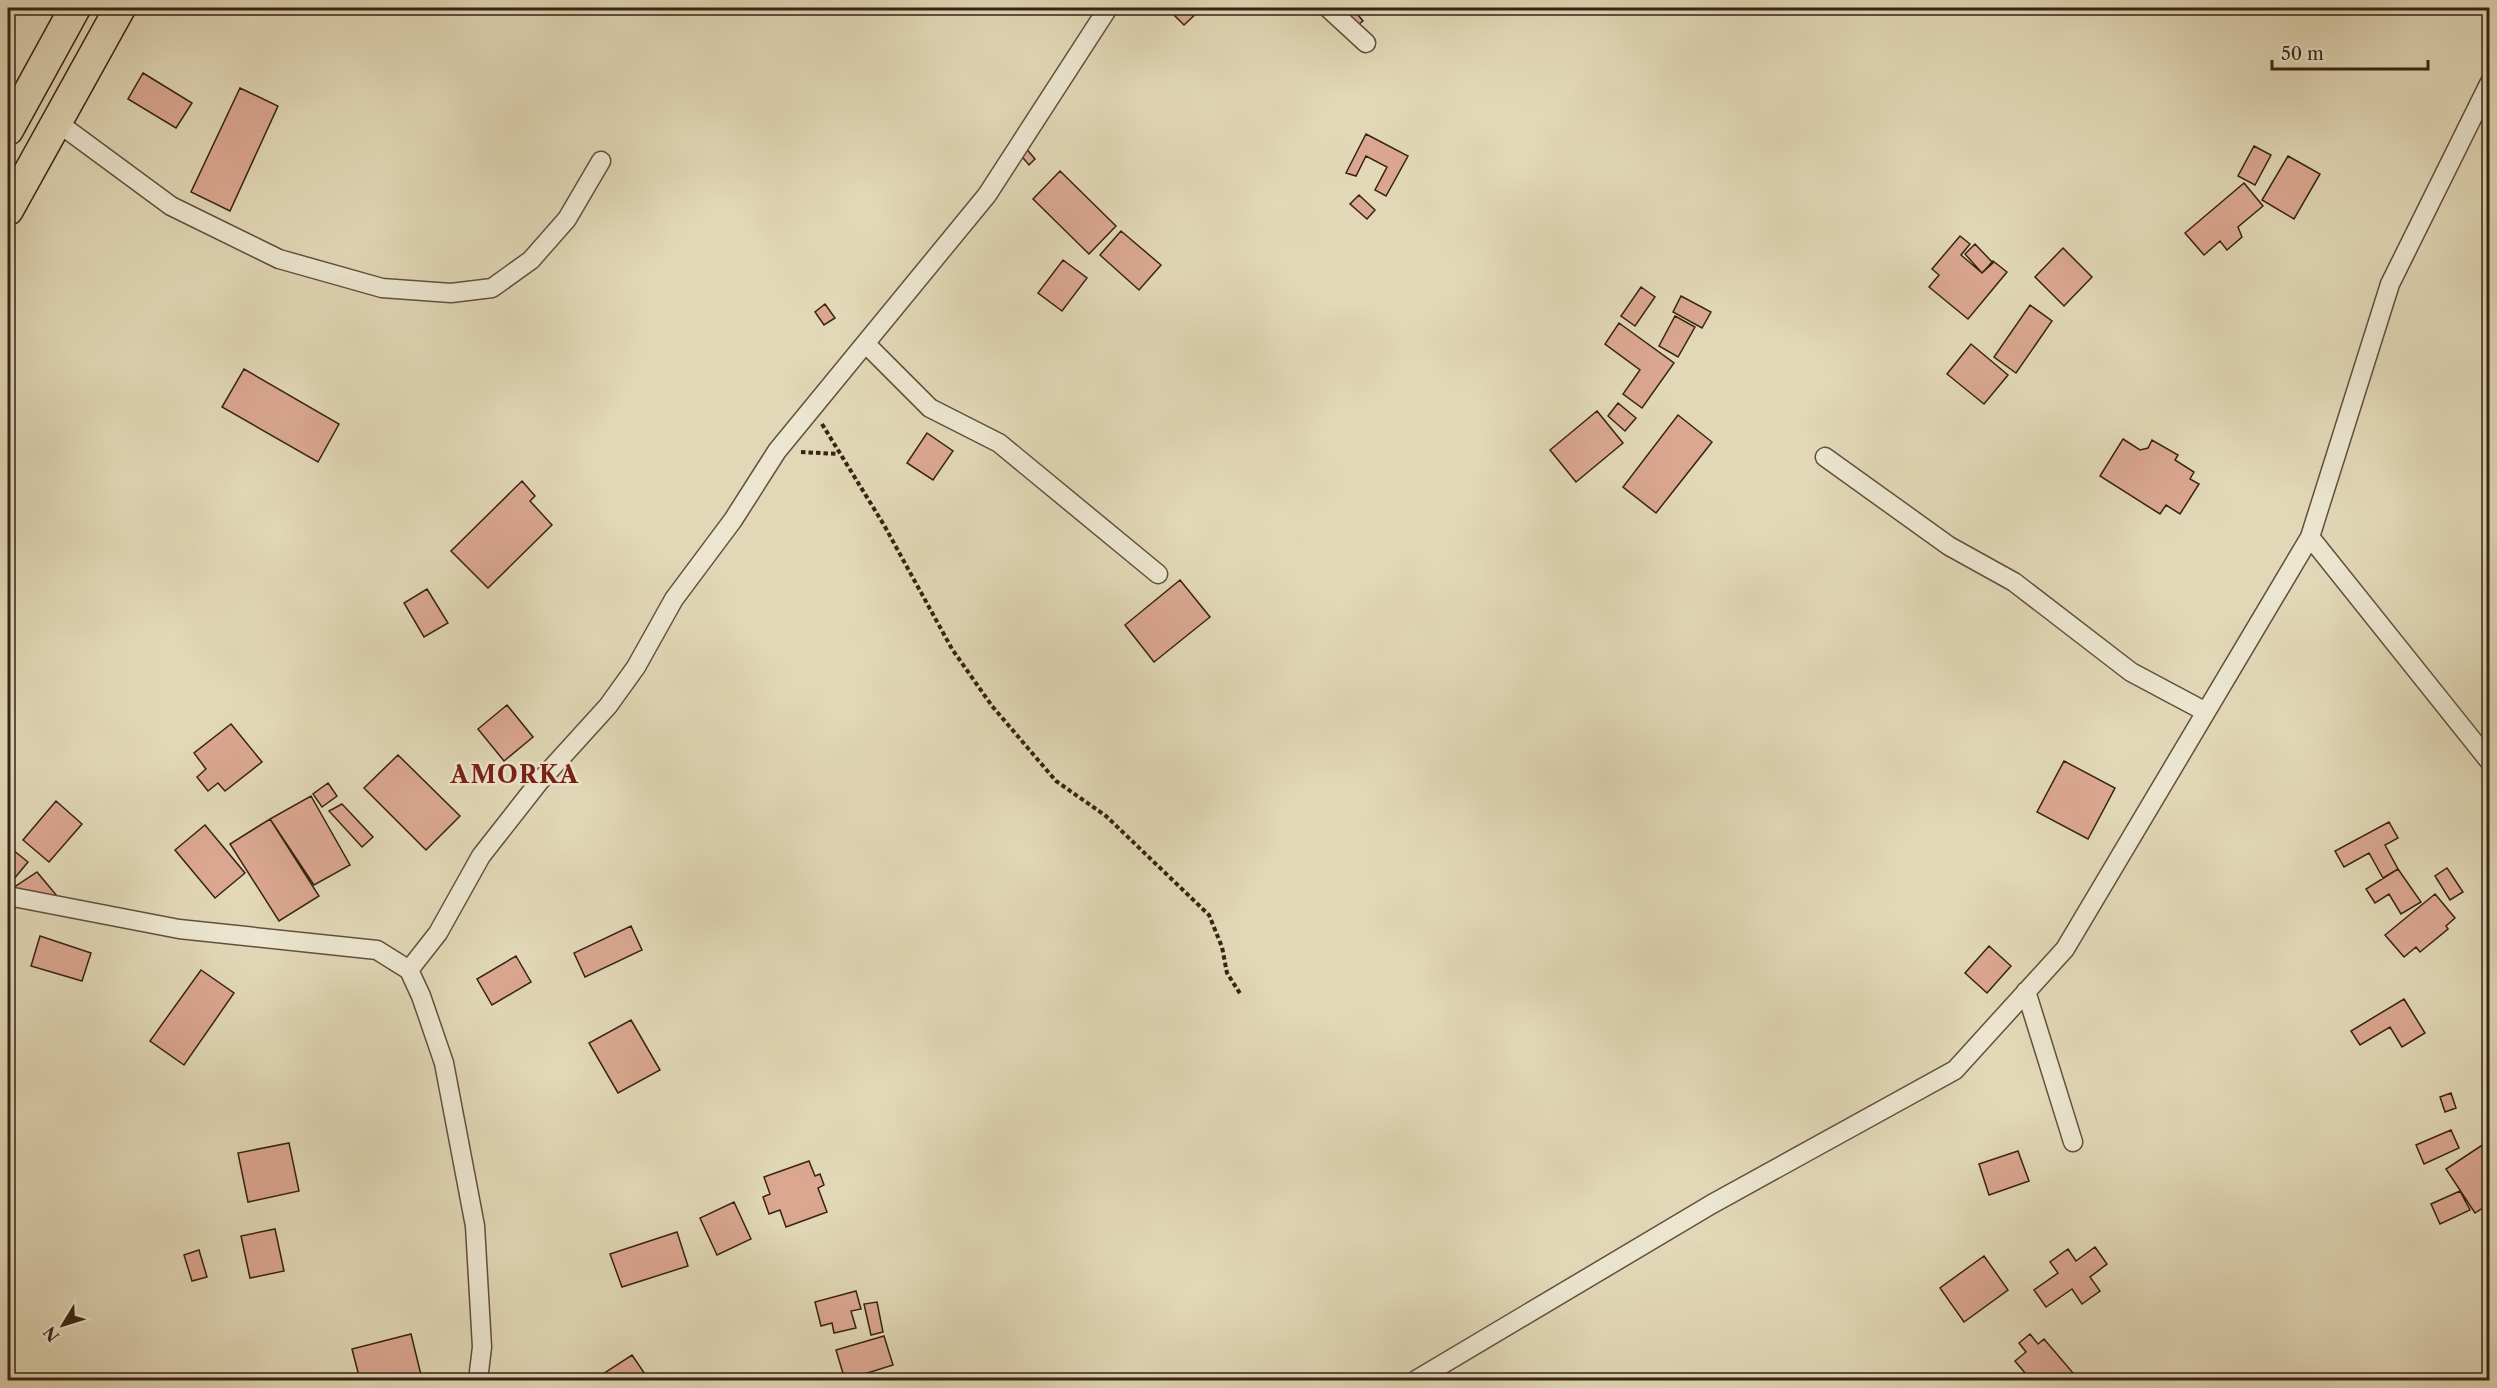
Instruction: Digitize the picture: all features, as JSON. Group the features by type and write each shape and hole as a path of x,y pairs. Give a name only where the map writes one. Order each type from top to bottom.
{"highway":[{"path":"8,130 75,8"},
{"path":"8,210 120,8"}],"street":[{"path":"409,970 438,933 481,856 539,782 608,706 636,667 674,599 733,520 777,451 987,195 1108,8"},
{"path":"1328,8 1366,43"},
{"path":"1416,1380 1712,1204 1955,1070 2065,949 2310,537 2390,284 2490,82"},
{"path":"57,122 171,206 279,259 382,288 451,293 492,288 531,260 567,219 601,160"},
{"path":"866,344 899,380 930,408 999,443 1158,574"},
{"path":"1825,457 1949,546 2014,582 2131,672 2206,712"},
{"path":"2310,537 2490,762"},
{"path":"8,896 179,929 377,950 409,970 422,996 444,1063 475,1226 482,1347 478,1380"},
{"path":"2026,991 2073,1142"}],"path":[{"path":"815,406 839,454 884,525 952,649 992,706 1056,781 1106,816 1209,915 1222,947 1227,973 1241,995"},
{"path":"777,451 839,454"}],"building":[{"path":"1167,8 1202,8 1184,25"},
{"path":"1354,10 1363,21 1347,34 1338,23"},
{"path":"143,73 192,103 176,128 128,99"},
{"path":"240,88 278,106 230,211 191,192"},
{"path":"1366,134 1408,156 1386,196 1375,190 1387,167 1366,156 1356,176 1346,173"},
{"path":"1024,146 1035,159 1029,165 1018,152"},
{"path":"2254,146 2271,155 2255,185 2238,176"},
{"path":"2288,156 2320,174 2294,219 2262,200"},
{"path":"1060,171 1116,226 1089,254 1033,199"},
{"path":"2244,183 2263,206 2238,227 2242,237 2227,250 2220,241 2204,255 2185,233"},
{"path":"1359,195 1375,210 1367,219 1350,204"},
{"path":"1121,231 1161,265 1139,290 1100,255"},
{"path":"1960,236 1970,244 1961,255 1982,273 1993,261 2007,272 1968,319 1929,287 1939,275 1932,269"},
{"path":"1975,244 1993,263 1982,273 1965,254"},
{"path":"2063,248 2092,277 2064,306 2035,277"},
{"path":"1063,260 1087,278 1062,311 1038,293"},
{"path":"1641,287 1655,297 1635,326 1621,316"},
{"path":"1681,296 1711,312 1702,328 1673,312"},
{"path":"825,304 835,318 824,325 815,312"},
{"path":"2030,305 2052,321 2016,373 1994,357"},
{"path":"1675,316 1695,327 1678,357 1659,346"},
{"path":"1619,323 1674,363 1642,408 1623,394 1640,370 1605,344"},
{"path":"1971,344 2008,375 1984,404 1947,374"},
{"path":"244,369 339,424 318,462 222,407"},
{"path":"1618,403 1636,418 1625,431 1608,416"},
{"path":"1597,411 1623,443 1576,482 1550,450"},
{"path":"1678,415 1712,442 1656,513 1623,487"},
{"path":"927,433 953,451 933,480 907,463"},
{"path":"2123,439 2140,450 2148,448 2152,440 2178,455 2175,460 2194,472 2190,479 2199,484 2180,514 2166,505 2160,514 2100,476"},
{"path":"522,481 535,496 530,501 552,525 488,588 451,551"},
{"path":"1180,580 1210,617 1154,662 1125,625"},
{"path":"427,589 448,623 424,637 404,603"},
{"path":"507,705 533,737 504,761 478,729"},
{"path":"231,724 262,762 225,791 218,783 208,791 197,777 206,769 194,753"},
{"path":"398,755 460,816 426,850 364,788"},
{"path":"2064,761 2115,788 2088,839 2037,812"},
{"path":"328,783 337,796 322,807 313,794"},
{"path":"311,796 350,865 314,885 270,819"},
{"path":"56,801 82,824 49,862 23,840"},
{"path":"342,804 373,837 362,847 329,811"},
{"path":"270,819 319,896 279,921 230,844"},
{"path":"2389,822 2398,838 2385,845 2398,869 2383,878 2369,853 2344,867 2335,851"},
{"path":"205,825 245,873 215,898 175,850"},
{"path":"8,846 28,862 8,886"},
{"path":"2447,868 2463,892 2450,900 2435,876"},
{"path":"2398,869 2421,902 2401,914 2389,894 2375,903 2366,889"},
{"path":"37,872 62,902 10,890"},
{"path":"2435,894 2455,918 2446,926 2448,929 2420,952 2416,947 2404,957 2385,935"},
{"path":"631,926 642,950 585,977 574,953"},
{"path":"40,936 91,953 82,981 31,966"},
{"path":"1989,946 2011,966 1987,993 1965,973"},
{"path":"516,956 531,982 492,1005 477,979"},
{"path":"201,970 234,993 184,1065 150,1041"},
{"path":"2404,999 2425,1033 2402,1047 2390,1027 2360,1045 2351,1031"},
{"path":"631,1020 660,1070 618,1093 589,1043"},
{"path":"2451,1093 2456,1108 2445,1112 2440,1097"},
{"path":"2451,1130 2459,1148 2424,1164 2416,1145"},
{"path":"2490,1140 2490,1203 2475,1213 2446,1169"},
{"path":"289,1143 299,1191 248,1202 238,1153"},
{"path":"2018,1151 2029,1181 1989,1195 1979,1164"},
{"path":"809,1161 815,1176 820,1174 824,1185 818,1188 827,1212 786,1227 780,1210 769,1214 763,1197 770,1194 764,1177"},
{"path":"2460,1191 2470,1210 2440,1224 2431,1204"},
{"path":"734,1202 751,1239 717,1255 700,1218"},
{"path":"275,1229 284,1271 250,1278 241,1236"},
{"path":"677,1232 688,1266 622,1287 610,1254"},
{"path":"2095,1247 2107,1264 2090,1277 2100,1291 2082,1304 2072,1289 2046,1307 2034,1290 2058,1273 2050,1262 2068,1249 2076,1261"},
{"path":"199,1250 207,1277 192,1281 184,1255"},
{"path":"1984,1256 2008,1290 1964,1322 1940,1288"},
{"path":"856,1291 861,1309 851,1311 856,1328 834,1333 832,1323 821,1326 815,1302"},
{"path":"877,1302 883,1332 871,1335 864,1304"},
{"path":"411,1334 421,1375 398,1380 360,1380 352,1349"},
{"path":"2030,1334 2038,1344 2044,1339 2079,1380 2031,1380 2015,1361 2026,1352 2019,1343"},
{"path":"884,1336 893,1365 845,1380 836,1350"},
{"path":"632,1355 649,1380 595,1379"}],"district":[{"name":"AMORKA","path":"515,774"}]}
